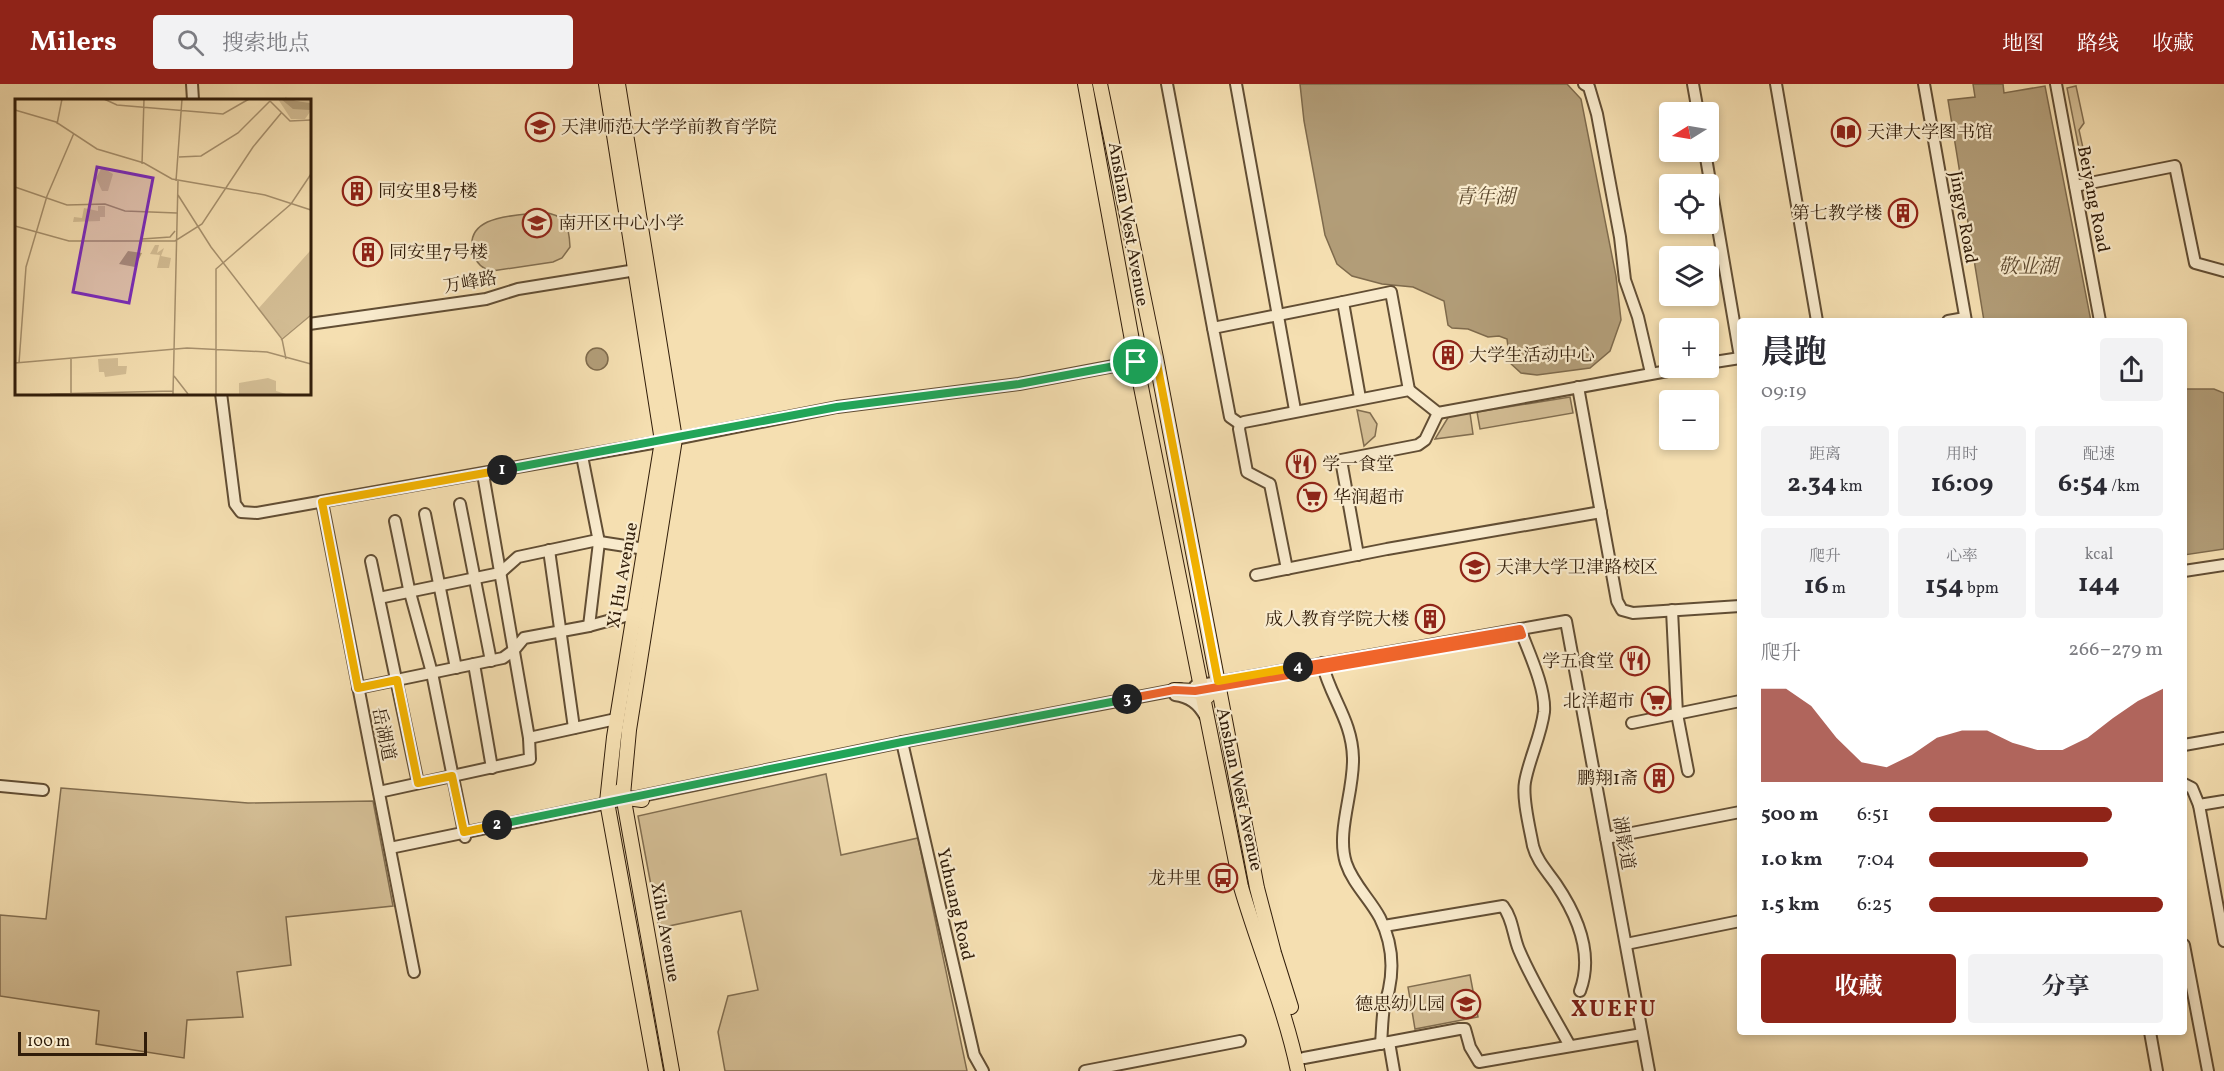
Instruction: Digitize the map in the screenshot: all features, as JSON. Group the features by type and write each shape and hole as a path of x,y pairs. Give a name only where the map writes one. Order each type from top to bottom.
{"main road":[{"name":"Xi Hu Avenue","path":"606,84 636,270 669,440 645,549 625,766 630,799"},
{"name":"Xi Hu Avenue","path":"618,84 669,440 640,616 616,719 607,805 656,1071"},
{"name":"Anshan West Avenue","path":"1085,84 1136,362 1241,887 1303,1067"},
{"name":"Anshan West Avenue","path":"1100,84 1156,358 1263,912 1300,1037 1303,1067"},
{"path":"1175,692 1200,689 1212,699 1225,716"},
{"path":"612,752 615,783 630,799"},
{"name":"Xihu Avenue","path":"630,799 672,1071"}],"street":[{"path":"192,84 193,99"},
{"path":"1167,84 1230,417 1240,424"},
{"path":"1236,84 1295,411"},
{"path":"1584,84 1589,87 1597,114 1620,237 1625,280 1641,327 1651,373"},
{"path":"1693,84 1696,102"},
{"path":"1776,84 1816,318"},
{"name":"Jingye Road","path":"1924,84 1965,318"},
{"name":"Beiyang Road","path":"2056,84 2099,318"},
{"path":"1707,162 1737,340"},
{"path":"2075,186 2175,166 2195,263 2224,272"},
{"name":"万峰路","path":"310,324 486,299 518,289 636,270"},
{"path":"1213,328 1391,292 1409,390 1438,413 1659,372"},
{"path":"1342,302 1360,398"},
{"path":"221,394 235,504 241,512 257,513 582,456 837,407 1019,384 1156,358"},
{"path":"1719,361 1737,358"},
{"path":"1578,387 1617,601 1622,610 1633,613 1737,606"},
{"path":"1240,424 1295,411 1409,390"},
{"path":"1358,555 1341,460 1418,445 1425,440 1438,413"},
{"path":"1240,424 1247,472 1270,484 1287,569"},
{"path":"582,456 599,543 589,626"},
{"path":"379,792 530,759 530,738 483,474"},
{"name":"岳湖道","path":"322,502 414,972"},
{"path":"460,504 491,661"},
{"path":"1256,575 1601,512"},
{"path":"426,514 456,668"},
{"path":"395,521 410,592 432,673 464,835"},
{"path":"379,598 500,573 518,556 549,550 593,542 645,549"},
{"path":"549,550 574,728"},
{"path":"371,561 418,783"},
{"path":"2187,571 2224,565"},
{"path":"1672,610 1677,714 1688,771"},
{"path":"358,688 503,658 524,638 640,616"},
{"name":"湖影道","path":"1521,632 1566,624 1649,1071"},
{"path":"1200,689 1521,632 1539,679 1544,711 1524,785 1528,817 1534,849 1541,865 1566,900 1582,937 1586,958 1584,980 1580,991"},
{"path":"474,664 492,768"},
{"path":"1322,666 1330,692 1347,723 1351,739 1353,776 1344,825 1346,863 1384,926 1390,949 1391,971 1384,1007 1385,1043 1394,1071"},
{"path":"390,850 630,799 1175,692 1195,703 1207,719"},
{"path":"1632,723 1737,702"},
{"path":"530,738 616,719"},
{"path":"2187,744 2224,738"},
{"name":"Yuhuang Road","path":"903,745 974,1055 983,1071"},
{"path":"2187,785 2192,788 2199,805 2224,941"},
{"path":"0,786 43,790"},
{"path":"2199,805 2224,801"},
{"path":"1606,838 1737,813"},
{"path":"1384,926 1503,906 1508,912 1519,949 1533,979 1570,1046"},
{"path":"1626,944 1737,922"},
{"path":"2187,961 2208,1071"},
{"path":"1303,1067 1385,1043 1459,1029 1465,1029 1470,1047 1479,1062 1642,1034"},
{"path":"2151,1035 2157,1071"},
{"path":"1085,1071 1240,1041"}],"shaded area":[{"path":"2076,86 2084,123 2079,130 2085,157 2081,159 2067,88"},
{"path":"550,213 565,222 569,232 570,247 562,258 553,262 492,271 478,263 473,253 472,240 476,231 484,224 507,216"},
{"path":"1570,397 1573,413 1480,429 1477,412"},
{"path":"1357,410 1370,413 1377,424 1375,436 1364,446"},
{"path":"1470,413 1473,434 1435,439 1449,416"},
{"path":"826,774 841,855 918,838 967,1071 725,1071 718,1032 728,996 758,990 741,911 659,928 638,816"},
{"path":"61,788 248,803 373,801 393,906 286,917 291,965 237,972 243,1017 187,1020 184,1058 96,1044 99,1011 0,996 0,915 46,919"},
{"path":"1470,975 1478,1017 1415,1029 1408,987"}],"water":[{"name":"青年湖","path":"1300,84 1567,84 1581,99 1616,276 1621,320 1610,351 1590,368 1537,375 1521,373 1510,363 1507,339 1499,336 1488,337 1468,329 1452,328 1448,325 1444,301 1413,287 1382,284 1352,276 1337,264 1325,235 1304,121"},
{"name":"敬业湖","path":"1973,84 2003,84 2004,93 2045,86 2090,318 1984,318 1948,100 1975,97"},
{"path":"597,348 605,351 608,359 605,367 597,370 589,367 586,359 589,351"},
{"path":"2187,389 2214,389 2224,393 2224,549 2187,555"}],"place":[{"name":"天津师范大学学前教育学院","path":"540,127"},
{"name":"天津大学图书馆","path":"1846,132"},
{"name":"同安里8号楼","path":"357,191"},
{"name":"第七教学楼","path":"1903,213"},
{"name":"南开区中心小学","path":"537,223"},
{"name":"同安里7号楼","path":"368,252"},
{"name":"大学生活动中心","path":"1448,355"},
{"name":"学一食堂","path":"1301,464"},
{"name":"华润超市","path":"1312,497"},
{"name":"天津大学卫津路校区","path":"1475,567"},
{"name":"成人教育学院大楼","path":"1430,619"},
{"name":"学五食堂","path":"1635,661"},
{"name":"北洋超市","path":"1656,701"},
{"name":"鹏翔1斋","path":"1659,778"},
{"name":"龙井里","path":"1223,878"},
{"name":"德思幼儿园","path":"1466,1004"}],"district":[{"name":"XUEFU","path":"1614,1008"}],"route":[{"path":"1136,362 1019,384 837,407 675,439 322,502 358,688 397,680 418,783 452,776 464,832 902,742 1174,690 1195,691 1323,669 1322,663 1520,629 1522,635 1323,669 1322,663 1218,681 1156,358 1136,362"}]}
